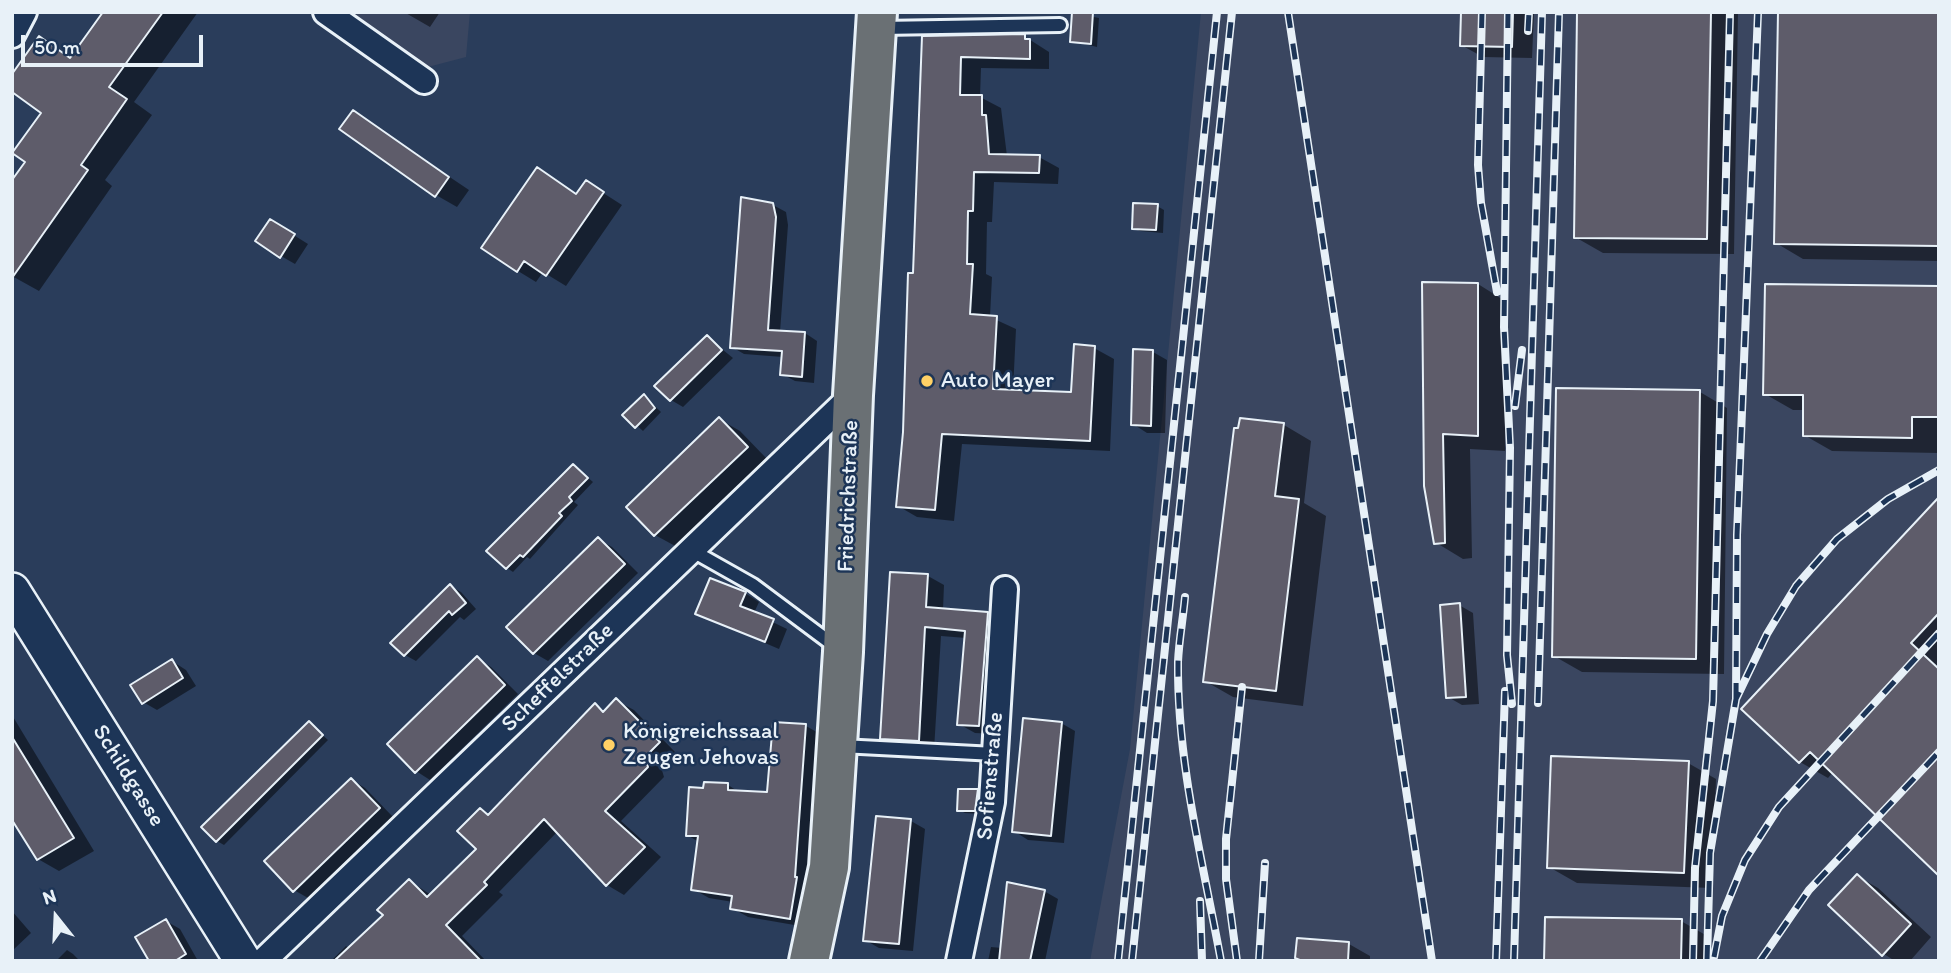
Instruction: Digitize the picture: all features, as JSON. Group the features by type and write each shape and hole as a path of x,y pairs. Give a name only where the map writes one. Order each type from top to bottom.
{"main road":[{"name":"Friedrichstraße","path":"809,961 829,867 843,653 853,395 874,18"}],"street":[{"path":"12,35 24,12"},
{"path":"326,12 424,81"},
{"name":"Scheffelstraße","path":"263,961 853,395"},
{"name":"Sofienstraße","path":"959,961 982,863 992,802 1005,589"},
{"name":"Schildgasse","path":"12,591 243,961"}],"lane":[{"path":"874,18 1060,25"},
{"path":"691,550 753,585 843,653"},
{"path":"837,746 995,754"}],"shaded area":[{"path":"344,12 470,12 466,57 424,68"},
{"path":"1201,12 1939,12 1939,961 1090,961 1130,749"}],"building":[{"path":"103,12 163,12 109,87 127,99 81,165 88,170 12,278 12,180 25,162 12,153 41,113 12,92 12,74 39,36 70,58"},
{"path":"1072,12 1093,12 1091,44 1070,42"},
{"path":"1461,12 1513,12 1512,47 1460,46"},
{"path":"1577,12 1711,12 1707,239 1574,238"},
{"path":"1778,12 1939,12 1939,246 1774,244"},
{"path":"1025,34 1025,39 1030,39 1030,59 961,57 960,95 982,95 982,115 986,115 989,154 1040,155 1039,173 974,172 973,211 968,211 967,264 973,264 970,314 997,316 993,389 1071,392 1074,344 1095,346 1090,441 942,434 935,510 896,507 903,432 908,273 913,273 922,36"},
{"path":"353,110 449,177 435,197 339,129"},
{"path":"537,167 576,194 586,180 604,192 546,276 524,261 517,272 481,248"},
{"path":"741,197 773,203 776,217 768,330 805,332 802,377 780,375 782,351 730,348"},
{"path":"1133,203 1158,204 1156,230 1132,229"},
{"path":"270,219 295,234 280,258 255,241"},
{"path":"1422,282 1478,283 1478,436 1443,434 1445,543 1434,544 1424,486"},
{"path":"1765,284 1939,286 1939,417 1912,417 1912,438 1803,436 1803,395 1763,395"},
{"path":"707,335 722,350 670,401 654,386"},
{"path":"1133,349 1153,350 1151,426 1131,425"},
{"path":"1556,388 1700,390 1696,659 1552,657"},
{"path":"644,394 655,408 635,428 622,415"},
{"path":"719,417 748,447 654,536 626,507"},
{"path":"1240,418 1284,423 1275,496 1299,499 1276,691 1203,682 1234,428 1238,428"},
{"path":"573,464 588,478 569,497 572,501 559,513 562,516 523,557 520,555 506,569 486,551"},
{"path":"1939,497 1939,613 1911,643 1939,669 1939,876 1810,752 1799,763 1741,709"},
{"path":"598,537 625,564 533,654 506,627"},
{"path":"890,572 928,574 926,607 988,612 979,726 957,725 965,631 925,627 919,741 880,739"},
{"path":"710,578 746,592 740,606 774,619 765,642 695,614"},
{"path":"450,584 466,603 452,615 449,611 404,656 390,643"},
{"path":"1460,603 1466,697 1446,698 1440,605"},
{"path":"477,656 505,685 415,773 387,744"},
{"path":"172,659 183,678 142,704 130,685"},
{"path":"616,698 660,742 645,757 648,767 605,811 645,847 606,886 544,819 484,882 487,885 446,925 481,961 334,961 383,915 377,910 409,879 427,897 476,849 457,831 480,808 488,815 595,703 603,712"},
{"path":"1023,718 1062,722 1051,836 1012,832"},
{"path":"309,721 323,735 216,842 201,827"},
{"path":"773,722 806,724 797,877 790,919 730,909 732,896 691,890 698,836 686,836 689,787 703,788 704,782 728,783 728,790 767,792"},
{"path":"12,737 74,838 37,860 12,820"},
{"path":"1551,756 1689,761 1684,873 1547,868"},
{"path":"351,778 380,808 293,892 264,861"},
{"path":"958,789 978,789 975,811 957,811"},
{"path":"876,816 911,819 899,944 863,941"},
{"path":"1857,874 1911,924 1882,956 1828,905"},
{"path":"1007,882 1045,890 1030,961 999,961"},
{"path":"1545,917 1682,919 1681,961 1544,961"},
{"path":"166,919 186,954 175,961 149,961 135,937"},
{"path":"1297,938 1349,942 1348,961 1302,961 1295,958"}],"railway":[{"path":"1118,961 1217,12"},
{"path":"1132,961 1232,12"},
{"path":"1288,12 1432,961"},
{"path":"1482,12 1478,165 1481,203 1497,292"},
{"path":"1508,12 1504,327 1510,448 1507,655 1512,704"},
{"path":"1528,31 1529,12"},
{"path":"1514,961 1542,12"},
{"path":"1538,703 1559,12"},
{"path":"1693,961 1695,868 1713,701 1730,12"},
{"path":"1736,699 1737,535 1758,12"},
{"path":"1515,406 1522,350"},
{"path":"1707,961 1710,853 1736,699 1767,634 1796,586 1837,539 1888,499 1939,470"},
{"path":"1185,597 1178,662 1182,738 1192,813 1221,961"},
{"path":"1714,957 1722,916 1745,860 1779,807 1939,633"},
{"path":"1237,961 1226,879 1226,839 1242,687"},
{"path":"1496,961 1505,691"},
{"path":"1760,961 1809,890 1939,752"},
{"path":"1259,961 1265,863"},
{"path":"1200,901 1202,961"}],"place":[{"name":"Auto Mayer","path":"927,381"},
{"name":"Königreichssaal Zeugen Jehovas","path":"609,745"}]}
